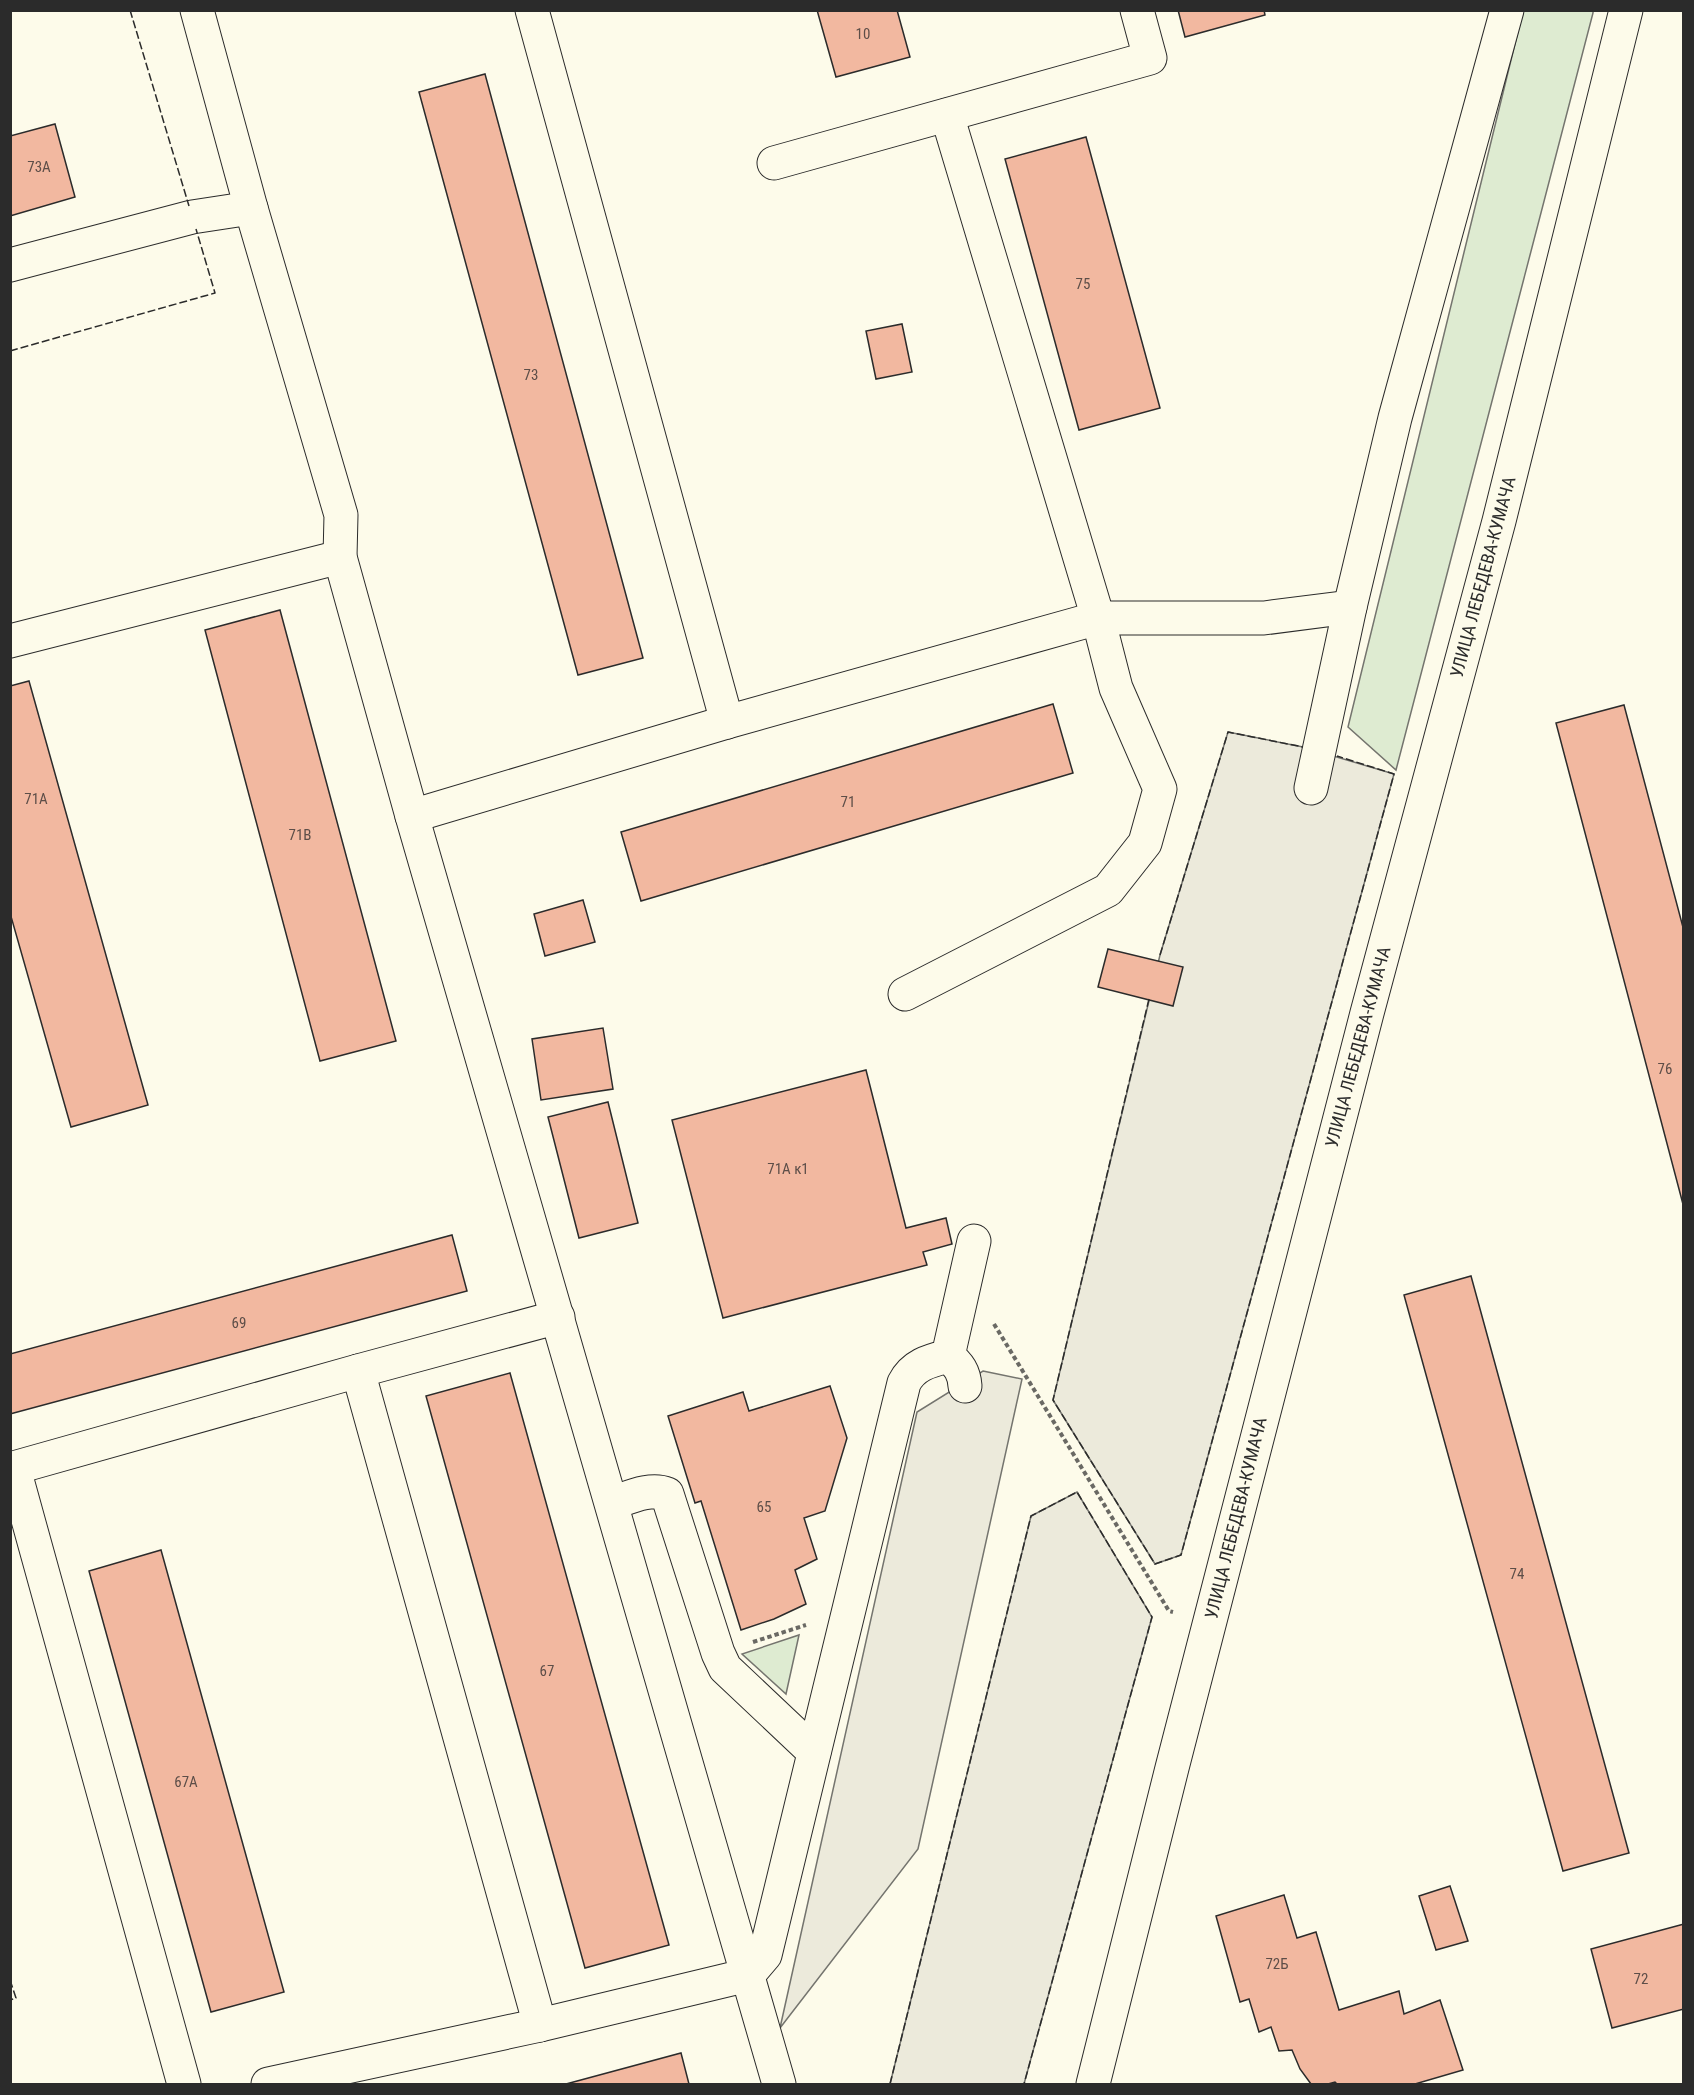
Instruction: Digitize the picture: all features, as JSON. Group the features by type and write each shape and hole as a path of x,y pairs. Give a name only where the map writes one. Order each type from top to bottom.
{"street":[{"path":"197,10 251,208 341,515 340,557 412,816 778,2085"},
{"path":"532,10 727,722"},
{"path":"774,163 1150,58 1137,10"},
{"path":"1311,788 1350,607 1395,418 1507,10"},
{"name":"УЛИЦА ЛЕБЕДЕВА-КУМАЧА","path":"1093,2085 1366,1013 1499,521 1626,10"},
{"path":"905,994 1108,890 1145,843 1160,789 1116,688 1098,618 947,115"},
{"path":"10,265 192,217 251,208"},
{"path":"10,641 340,557"},
{"path":"412,816 727,722 1098,618 1264,618 1350,607"},
{"path":"948,1356 974,1240"},
{"path":"184,2085 12,1469 558,1317"},
{"path":"948,1356 957,1363 964,1374 965,1386"},
{"path":"268,2085 540,2025 748,1975 765,1954 904,1383 910,1372 924,1363 948,1356"},
{"path":"358,1371 540,2025"},
{"path":"612,1503 659,1490 667,1494 724,1668 814,1752"}],"path":[{"path":"966,1277 1169,1611 1209,1623"},
{"path":"718,1653 849,1612"}],"green space":[{"path":"1523,11 1593,11 1593,13 1396,770 1348,727"},
{"path":"799,1635 786,1694 742,1654"}],"shaded area":[{"path":"1228,732 1303,747 1394,774 1181,1555 1155,1564 1053,1400 1160,955"},
{"path":"983,1371 1022,1379 918,1849 780,2028 917,1412"},
{"path":"1077,1492 1152,1617 1024,2084 890,2084 1031,1516"}],"building":[{"path":"817,10 897,10 910,57 836,77"},
{"path":"1178,10 1264,10 1265,15 1185,37"},
{"path":"485,74 643,658 578,675 419,92"},
{"path":"55,124 75,197 10,216 10,136"},
{"path":"1086,137 1160,408 1079,430 1005,159"},
{"path":"902,324 912,372 876,379 866,331"},
{"path":"280,610 396,1041 320,1061 205,630"},
{"path":"29,681 148,1105 71,1127 10,913 10,686"},
{"path":"1053,704 1073,773 641,901 621,832"},
{"path":"1624,705 1684,931 1684,1208 1556,723"},
{"path":"583,900 595,942 545,956 534,914"},
{"path":"1108,949 1183,967 1173,1006 1098,987"},
{"path":"603,1028 613,1089 541,1100 532,1039"},
{"path":"866,1070 906,1228 946,1218 952,1244 923,1252 927,1265 723,1318 672,1120"},
{"path":"608,1102 638,1223 579,1238 548,1117"},
{"path":"452,1235 467,1291 10,1414 10,1354"},
{"path":"1471,1276 1629,1853 1563,1871 1404,1295"},
{"path":"510,1373 669,1945 585,1968 426,1396"},
{"path":"830,1386 847,1438 825,1511 804,1518 817,1559 795,1570 806,1604 774,1619 741,1630 701,1501 695,1503 668,1416 743,1392 749,1411"},
{"path":"161,1550 284,1992 211,2012 89,1571"},
{"path":"1450,1886 1468,1941 1436,1950 1419,1896"},
{"path":"1284,1895 1297,1938 1316,1932 1339,2010 1399,1991 1404,2014 1440,2000 1463,2070 1415,2084 1337,2084 1335,2082 1311,2084 1300,2069 1292,2050 1279,2051 1271,2027 1259,2032 1249,1999 1240,2002 1216,1916"},
{"path":"1684,1924 1684,2009 1612,2028 1591,1949"},
{"path":"681,2053 689,2084 566,2084"}],"fence":[{"path":"130,10 189,206"},
{"path":"10,351 215,293 196,229"},
{"path":"1160,955 1228,732 1303,747"},
{"path":"1149,999 1053,1400 1155,1564 1181,1555 1394,774 1337,756"},
{"path":"890,2084 1031,1516 1077,1492 1152,1617 1024,2084"},
{"path":"10,1980 16,1998 10,2000"}]}
